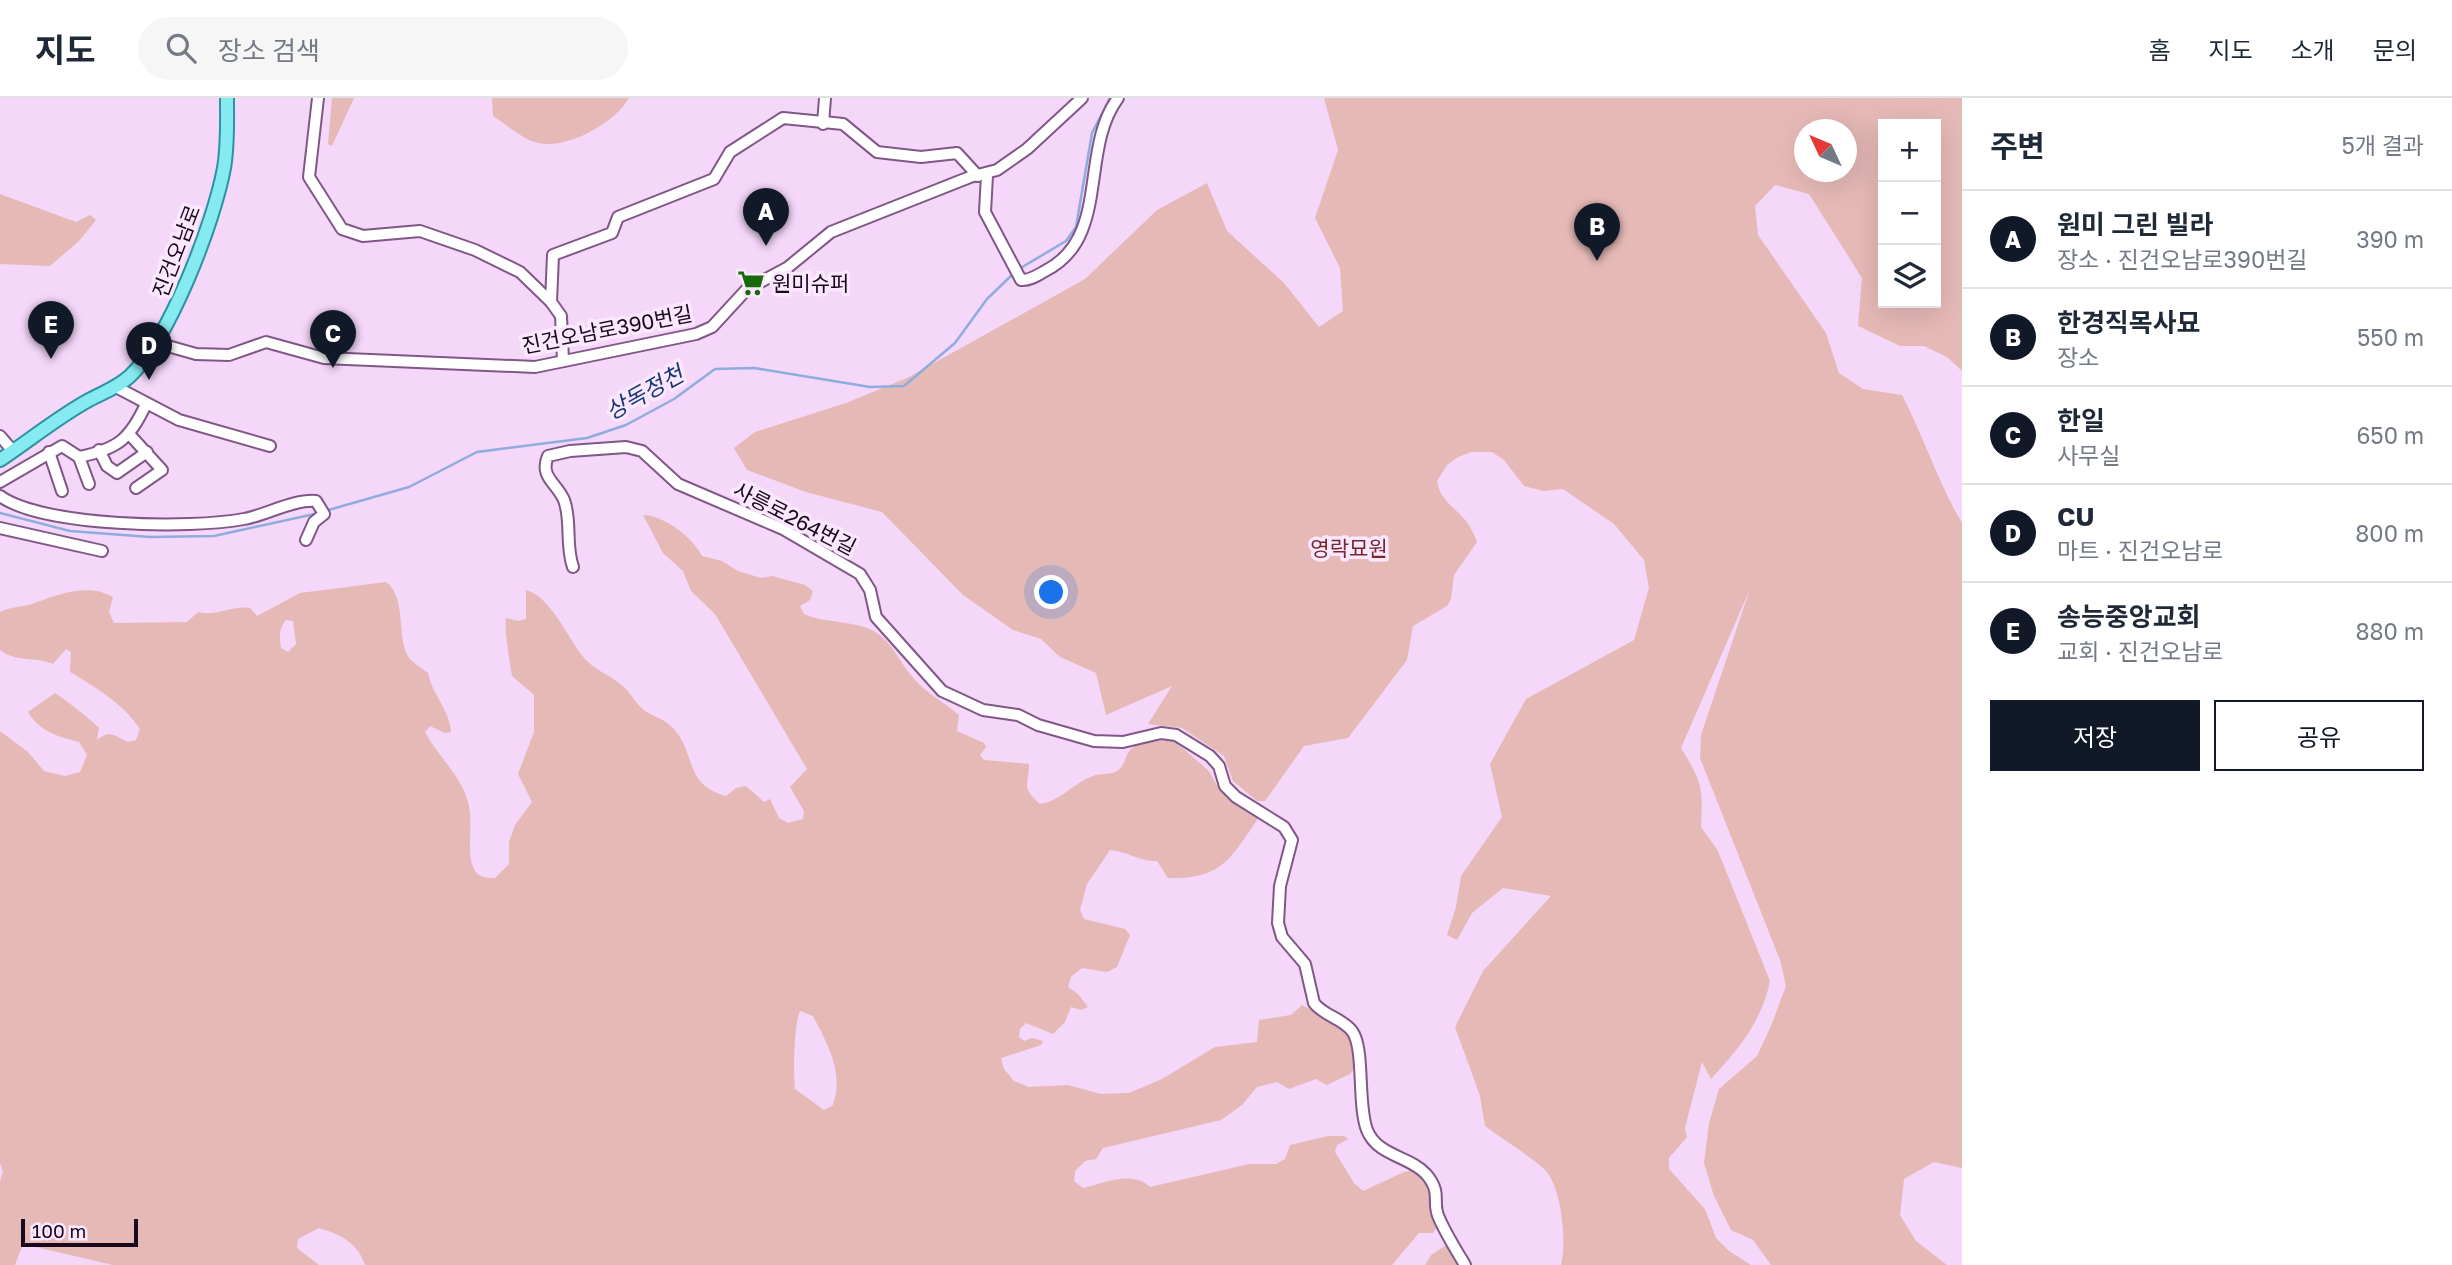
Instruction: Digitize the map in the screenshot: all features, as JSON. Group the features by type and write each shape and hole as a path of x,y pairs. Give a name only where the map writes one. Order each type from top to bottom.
{"main road":[{"name":"진건오남로","path":"0,460 90,399 116,387 145,361 157,343 168,323 215,202 224,168 227,98"}],"street":[{"path":"318,98 309,177 342,229 363,236 420,231 475,250 520,272 551,302 561,316 563,361"},
{"path":"823,124 825,98"},
{"name":"진건오남로390번길","path":"157,343 196,354 229,355 266,342 324,358 401,359 535,367 673,340 712,327 747,289 787,268 831,232 983,175 1027,149 1082,98"},
{"path":"551,302 553,256 612,233 618,217 714,179 730,152 783,118 843,124 877,152 921,157 957,153 983,175 985,212 1016,272 1025,281 1058,265 1080,241 1094,177 1097,140 1109,110 1118,98"},
{"path":"116,387 179,420 270,446"},
{"path":"79,457 130,435 146,404"},
{"path":"130,435 162,470 136,488"},
{"path":"0,436 13,451"},
{"path":"0,482 49,452 65,446 79,457 89,484"},
{"name":"사릉로264번길","path":"573,567 568,549 565,501 547,476 544,463 548,456 570,451 626,447 642,451 678,484 783,529 860,574 870,590 876,617 942,691 984,710 1018,715 1094,741 1123,742 1161,733 1176,734 1210,755 1219,766 1225,786 1236,797 1284,827 1292,840 1280,886 1278,923 1282,937 1305,964 1314,1003 1355,1034 1359,1050 1362,1109 1368,1132 1390,1154 1418,1166 1434,1184 1438,1196 1438,1217 1465,1265"},
{"path":"99,450 112,472 117,473 147,452"},
{"path":"49,452 62,491"},
{"path":"0,496 52,514 111,523 217,523 244,519 313,500 323,510 310,527 306,540"},
{"path":"0,528 102,551"}],"green space":[{"path":"332,98 354,98 332,146 328,144"},
{"path":"492,98 629,98 601,126 574,139 547,144 524,137 493,116"},
{"name":"영락묘원","path":"1324,98 1962,98 1962,371 1947,357 1924,346 1900,346 1858,326 1862,278 1809,194 1775,185 1755,206 1758,235 1826,333 1839,373 1863,389 1902,395 1962,523 1962,1168 1934,1162 1904,1179 1900,1215 1916,1241 1947,1265 1771,1265 1753,1240 1731,1230 1714,1196 1704,1163 1709,1123 1719,1089 1757,1056 1786,986 1780,960 1700,758 1701,735 1750,589 1681,748 1700,785 1701,827 1718,851 1770,981 1761,1009 1748,1034 1711,1079 1702,1062 1685,1128 1687,1137 1669,1158 1669,1169 1705,1209 1716,1238 1729,1251 1751,1265 1561,1265 1562,1215 1555,1188 1544,1169 1485,1126 1480,1096 1455,1027 1483,971 1551,896 1503,888 1472,913 1457,940 1447,935 1456,907 1461,876 1502,817 1490,764 1526,699 1634,640 1649,588 1644,560 1614,524 1563,489 1543,491 1524,486 1504,460 1492,452 1471,452 1447,465 1437,481 1439,488 1445,499 1468,523 1477,542 1454,575 1451,599 1447,606 1413,626 1407,660 1348,738 1304,746 1265,801 1257,801 1233,781 1224,756 1182,728 1148,724 1172,686 1106,715 1096,673 1060,657 1041,639 1013,630 963,595 882,512 806,492 747,470 734,448 755,432 846,403 907,378 1085,279 1157,210 1207,183 1227,231 1284,283 1319,327 1343,311 1340,268 1315,218 1338,150"},
{"path":"0,194 76,222 90,215 96,220 79,241 50,266 0,264"},
{"path":"643,515 669,523 692,542 702,556 722,561 738,571 761,578 772,576 805,585 813,591 810,600 800,606 804,614 865,627 882,637 916,681 959,715 957,731 984,743 986,747 980,755 984,760 1029,764 1027,786 1040,804 1054,799 1086,779 1118,770 1131,750 1141,743 1173,740 1208,770 1221,792 1259,817 1241,844 1223,864 1201,875 1168,878 1157,861 1110,850 1087,884 1080,910 1084,919 1125,929 1130,935 1117,967 1107,972 1082,968 1071,977 1068,987 1078,994 1088,1007 1081,1010 1071,1007 1065,1022 1053,1034 1026,1023 1020,1029 1019,1037 1024,1041 1032,1038 1043,1041 1041,1045 1001,1058 1004,1069 1014,1081 1029,1087 1068,1085 1101,1094 1129,1093 1162,1079 1215,1047 1257,1042 1259,1020 1291,1015 1302,1005 1338,1024 1349,1035 1355,1068 1350,1074 1327,1085 1316,1079 1289,1089 1277,1082 1257,1087 1242,1105 1221,1120 1103,1148 1096,1159 1085,1161 1075,1171 1074,1181 1083,1188 1109,1181 1135,1179 1150,1187 1249,1164 1276,1164 1285,1159 1290,1145 1328,1136 1344,1136 1348,1139 1337,1145 1335,1152 1354,1183 1363,1191 1404,1172 1416,1170 1430,1184 1436,1228 1433,1233 1419,1233 1392,1265 365,1265 358,1251 347,1240 319,1228 298,1239 297,1248 319,1265 113,1265 23,1244 15,1265 0,1265 0,1182 3,1171 0,1163 0,731 28,752 44,771 65,776 80,772 87,755 79,742 44,729 28,712 55,693 99,728 97,740 109,734 128,742 136,740 140,729 117,704 70,672 71,652 66,649 53,664 13,657 0,650 0,612 62,594 93,590 113,597 109,612 114,623 187,622 198,612 211,613 237,608 250,608 257,616 300,593 386,582 397,598 406,651 410,659 428,673 450,724 451,732 445,733 430,726 425,732 465,792 470,810 470,853 473,867 482,876 495,878 509,864 509,842 515,825 532,802 518,774 534,732 534,695 512,676 506,623 506,618 518,621 526,619 526,590 536,594 553,611 588,662 624,687 645,711 673,728 703,784 726,796 736,788 746,786 764,802 770,799 779,818 788,823 803,819 804,811 790,787 807,769 715,614 691,591 683,571 663,553","holes":["286,620 293,621 296,644 288,652 281,648 280,640 281,629","800,1011 813,1016 833,1059 836,1093 833,1105 824,1110 795,1089 796,1026"]},
{"path":"1448,1244 1459,1265 1425,1265 1431,1255"}],"waterway":[{"name":"상독정천","path":"1019,269 1066,241 1076,227 1092,133 1110,98"},
{"name":"상독정천","path":"325,511 409,487 477,452 587,438 626,425 674,399 715,369 754,368 870,387 904,386 955,343 987,299 1014,273"},
{"name":"상독정천","path":"0,513 70,531 150,537 214,536 319,513"}],"place":[{"name":"원미 그린 빌라","path":"766,246"},
{"name":"한경직목사묘","path":"1597,261"},
{"name":"원미슈퍼","path":"751,283"},
{"name":"송능중앙교회","path":"51,359"},
{"name":"한일","path":"333,368"},
{"name":"CU","path":"149,380"}]}
